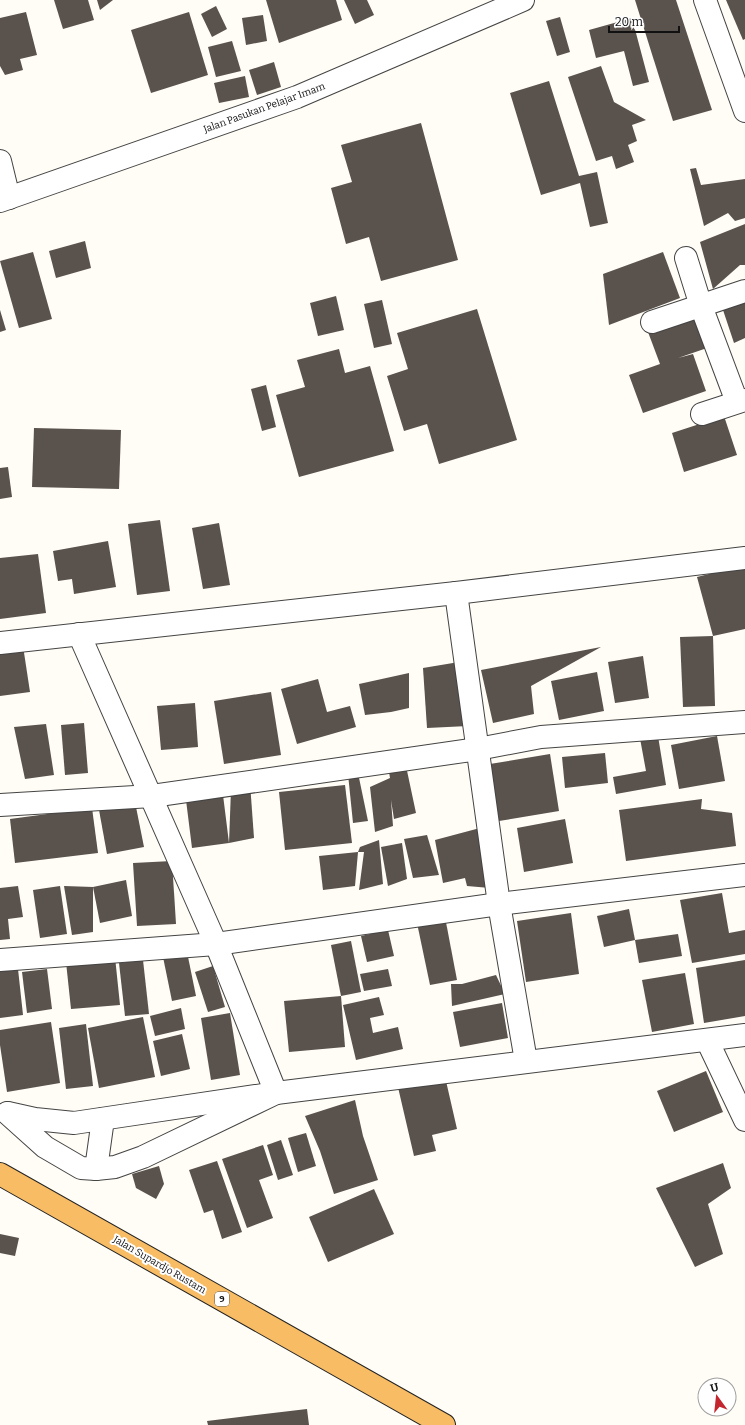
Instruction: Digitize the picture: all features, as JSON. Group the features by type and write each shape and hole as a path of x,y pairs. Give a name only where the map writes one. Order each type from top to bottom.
{"highway":[{"name":"Jalan Supardjo Rustam","path":"0,1174 444,1425"}],"street":[{"name":"Jalan Pasukan Pelajar Imam","path":"4,199 297,97 523,0"},
{"path":"705,0 741,85 745,111"},
{"path":"0,161 4,199"},
{"path":"686,258 701,306 741,401 702,414"},
{"path":"652,322 745,291"},
{"path":"0,643 456,593 745,558"},
{"path":"456,593 499,904 526,1061"},
{"path":"79,634 152,796 216,944 276,1093"},
{"path":"0,805 152,796 478,749 541,737 745,722"},
{"path":"0,960 216,944 499,904 745,874"},
{"path":"4,1111 35,1119 74,1124 276,1093 745,1035"},
{"path":"707,1040 745,1120"},
{"path":"4,1111 45,1147 82,1168 115,1168 143,1158 276,1093"},
{"path":"96,1169 103,1119"}],"building":[{"path":"54,0 88,0 94,20 63,29"},
{"path":"97,0 113,0 100,10"},
{"path":"266,0 336,0 342,20 279,43"},
{"path":"344,0 367,0 374,15 355,24"},
{"path":"635,0 676,0 712,110 673,121"},
{"path":"726,0 745,0 745,39 743,40"},
{"path":"216,6 227,29 212,37 201,14"},
{"path":"26,12 37,55 20,59 23,70 5,75 0,66 0,18"},
{"path":"189,12 208,75 151,93 131,30"},
{"path":"263,15 267,41 246,45 242,18"},
{"path":"560,17 570,52 557,56 546,21"},
{"path":"632,18 649,82 633,86 624,51 596,58 589,30"},
{"path":"232,41 241,71 216,77 208,47"},
{"path":"274,62 281,87 257,95 249,70"},
{"path":"601,66 614,102 646,120 632,125 637,141 628,145 634,162 616,169 612,156 596,161 568,77"},
{"path":"245,76 249,97 219,103 214,83"},
{"path":"549,81 579,176 597,172 608,223 590,227 580,183 541,195 510,93"},
{"path":"421,123 458,260 381,281 369,237 346,244 331,188 352,182 341,145"},
{"path":"696,168 701,185 745,179 745,218 735,221 728,213 704,226 690,169"},
{"path":"745,224 745,265 740,265 713,289 700,242"},
{"path":"85,241 91,268 56,278 49,251"},
{"path":"33,252 52,319 19,328 0,261"},
{"path":"663,252 680,298 609,325 603,274"},
{"path":"336,296 344,330 318,336 310,303"},
{"path":"745,298 745,338 734,343 721,304"},
{"path":"382,300 392,344 374,348 364,304"},
{"path":"477,309 517,440 439,464 427,424 404,431 387,376 408,369 397,333"},
{"path":"0,310 6,330 0,332"},
{"path":"696,316 707,348 678,358 693,354 706,391 643,413 629,375 660,364 648,332"},
{"path":"339,349 345,373 370,366 394,451 299,477 276,395 305,387 297,360"},
{"path":"266,385 276,427 262,431 251,389"},
{"path":"724,416 737,455 684,472 672,433"},
{"path":"34,428 121,430 119,489 32,487"},
{"path":"8,467 12,497 0,499 0,468"},
{"path":"160,520 170,591 137,595 128,524"},
{"path":"219,523 230,585 203,589 192,528"},
{"path":"108,541 116,587 74,594 72,579 58,581 53,551"},
{"path":"38,554 46,613 0,619 0,558"},
{"path":"745,565 745,629 713,636 697,577"},
{"path":"713,636 715,706 683,707 680,637"},
{"path":"23,646 30,692 0,696 0,649"},
{"path":"601,647 531,686 534,714 493,723 481,670"},
{"path":"643,656 649,698 615,703 608,662"},
{"path":"459,662 468,726 427,728 423,668"},
{"path":"597,672 604,711 559,720 551,681"},
{"path":"409,673 409,708 365,715 359,684"},
{"path":"318,679 327,712 350,706 356,727 297,744 281,689"},
{"path":"271,692 281,755 224,764 214,701"},
{"path":"195,703 198,747 161,750 157,706"},
{"path":"84,723 88,773 65,775 61,725"},
{"path":"46,724 54,775 25,779 14,727"},
{"path":"657,730 666,785 616,794 613,777 646,771 639,733"},
{"path":"717,736 725,781 679,789 671,745"},
{"path":"605,753 608,783 565,788 562,757"},
{"path":"550,754 559,811 499,821 490,764"},
{"path":"406,766 416,813 394,819 391,800 393,826 375,832 370,787 390,778 389,772"},
{"path":"358,773 368,821 353,823 348,774"},
{"path":"250,783 254,838 229,843 231,789"},
{"path":"345,785 352,843 285,850 279,792"},
{"path":"223,795 229,843 192,848 186,800"},
{"path":"702,799 701,809 732,813 736,846 626,861 619,810"},
{"path":"135,802 144,847 107,854 99,810"},
{"path":"92,808 98,853 15,863 10,819"},
{"path":"565,819 573,863 524,872 517,828"},
{"path":"480,828 490,888 467,886 465,878 443,883 435,840"},
{"path":"427,835 439,875 413,878 404,839"},
{"path":"379,840 383,884 359,890 364,852 358,852 360,847"},
{"path":"402,843 407,879 388,886 381,847"},
{"path":"358,852 355,886 323,890 319,856"},
{"path":"172,861 176,924 137,926 133,863"},
{"path":"126,880 132,916 100,923 93,887"},
{"path":"18,886 23,917 8,919 10,939 0,940 0,888"},
{"path":"60,886 67,934 40,938 33,890"},
{"path":"64,886 93,887 93,932 72,935"},
{"path":"722,893 729,933 745,930 745,954 692,963 680,900"},
{"path":"629,909 635,940 604,947 597,916"},
{"path":"571,913 579,974 526,982 517,921"},
{"path":"445,917 457,980 430,985 417,923"},
{"path":"388,930 394,956 367,962 361,936"},
{"path":"678,934 682,956 639,963 635,940"},
{"path":"351,941 361,992 341,996 331,945"},
{"path":"187,952 196,996 172,1001 163,957"},
{"path":"115,957 120,1005 71,1009 66,962"},
{"path":"143,960 149,1014 125,1016 119,963"},
{"path":"745,960 745,1016 704,1023 696,968"},
{"path":"213,966 225,1007 208,1012 195,972"},
{"path":"18,969 23,1015 0,1018 0,971"},
{"path":"47,969 52,1009 27,1013 22,972"},
{"path":"388,969 392,986 364,991 360,974"},
{"path":"685,973 694,1024 652,1032 642,980"},
{"path":"496,975 505,994 452,1006 451,984 462,984"},
{"path":"341,996 345,1047 289,1052 284,1001"},
{"path":"379,997 384,1015 370,1018 373,1033 398,1027 403,1049 356,1060 343,1005"},
{"path":"502,1003 508,1038 460,1047 453,1012"},
{"path":"181,1008 185,1029 155,1036 150,1016"},
{"path":"230,1013 240,1075 211,1080 201,1018"},
{"path":"143,1017 155,1077 99,1088 88,1028"},
{"path":"51,1022 60,1083 7,1092 0,1045 0,1030"},
{"path":"86,1024 93,1086 66,1089 59,1028"},
{"path":"182,1034 190,1069 161,1076 153,1041"},
{"path":"706,1071 723,1112 674,1132 657,1091"},
{"path":"416,1079 422,1086 446,1081 457,1129 432,1135 436,1151 414,1156 397,1083"},
{"path":"355,1100 363,1136 378,1180 334,1194 320,1151 305,1116"},
{"path":"306,1133 316,1166 298,1172 288,1138"},
{"path":"281,1140 293,1175 278,1180 267,1145"},
{"path":"263,1145 273,1175 259,1180 273,1218 247,1228 222,1159"},
{"path":"217,1161 242,1232 222,1239 213,1210 204,1213 189,1170"},
{"path":"723,1163 731,1188 708,1204 723,1254 695,1267 656,1188"},
{"path":"159,1166 164,1184 156,1199 136,1188 132,1174"},
{"path":"374,1189 394,1234 328,1262 309,1217"},
{"path":"0,1234 19,1238 15,1256 0,1253"},
{"path":"307,1409 309,1425 208,1425 207,1421"}]}
